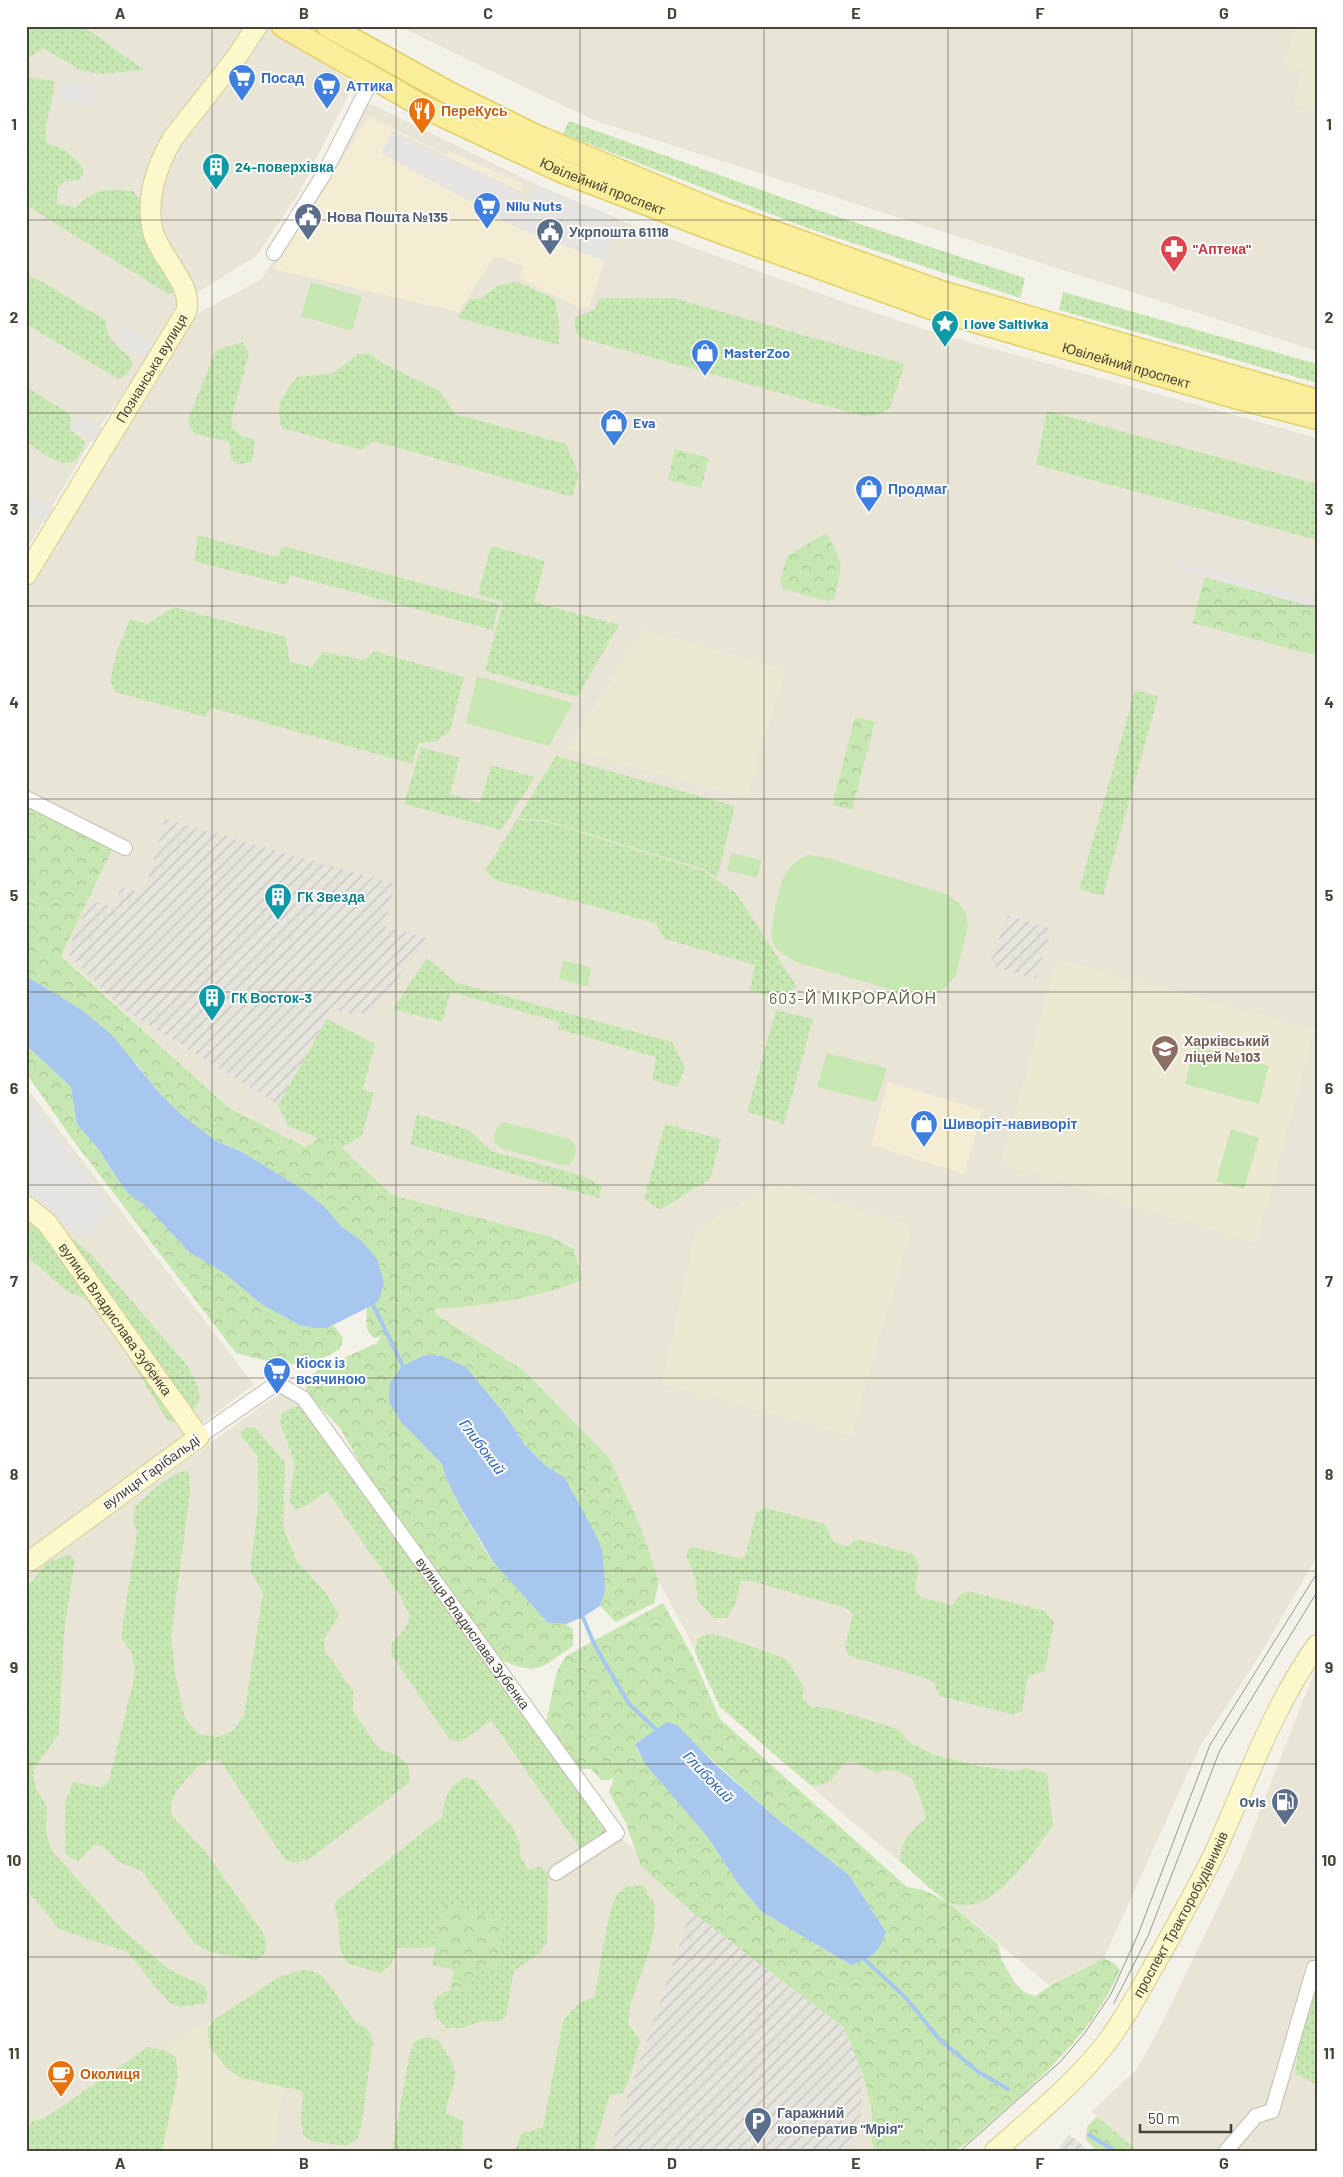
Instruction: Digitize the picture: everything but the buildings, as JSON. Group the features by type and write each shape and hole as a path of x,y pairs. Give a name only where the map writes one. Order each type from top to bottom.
{"main road":[{"name":"Ювілейний проспект","path":"283,26 372,79 424,107 532,146 714,230 939,301 1106,350 1317,401"},
{"name":"Ювілейний проспект","path":"328,26 449,93 532,146"},
{"name":"Ювілейний проспект","path":"1106,350 1235,397 1317,418"}],"street":[{"name":"Познанська вулиця","path":"26,575 186,312 188,305 184,288 164,257 154,235 151,206 155,181 165,152 173,138 236,58 257,26"},
{"path":"274,253 324,174 372,79"},
{"path":"26,798 125,848"},
{"name":"вулиця Владислава Зубенка","path":"26,1206 47,1223 199,1437"},
{"name":"вулиця Владислава Зубенка","path":"277,1383 303,1398 617,1833 556,1873"},
{"name":"вулиця Гарібальді","path":"26,1564 199,1437 277,1383"},
{"name":"проспект Тракторобудівників","path":"995,2151 1071,2082 1108,2041 1148,1977 1213,1854 1274,1716 1297,1673 1317,1645"},
{"path":"1226,2151 1256,2116 1272,2111 1314,1968 1317,1968"}],"shaded area":[{"path":"26,26 270,26 354,84 299,193 256,256 192,296 100,426 26,550"},
{"path":"410,26 1317,26 1317,351 593,120 407,30"},
{"path":"1295,26 1317,26 1317,110 1294,104 1302,71 1284,65"},
{"path":"62,81 98,86 91,107 57,98"},
{"name":"603-Й МІКРОРАЙОН","path":"369,103 587,209 852,305 936,333 1317,438 1317,1556 1260,1655 1200,1746 1104,1958 1050,1986 849,1819 720,1707 686,1632 659,1582 642,1530 522,1369 437,1315 385,1231 305,1147 229,1108 61,955 112,850 26,804 26,585 197,314 262,279"},
{"path":"368,116 446,155 448,151 523,184 515,204 516,207 525,209 535,184 619,219 589,306 581,308 520,279 523,266 495,256 458,312 273,269"},
{"path":"393,131 520,191 515,206 523,210 535,184 619,219 605,261 518,228 381,153"},
{"path":"125,325 163,350 154,364 116,340"},
{"path":"80,414 105,430 97,444 71,428"},
{"path":"26,492 55,509 46,525 26,513"},
{"path":"1171,559 1317,600 1310,606 1173,568"},
{"path":"644,629 786,670 746,798 568,749"},
{"path":"165,819 395,884 384,926 427,938 373,1012 353,1014 332,1009 278,1105 120,1007 67,952 90,900 115,907 120,888 144,893"},
{"path":"1008,915 1052,929 1035,979 989,965"},
{"name":"Харківський ліцей №103","path":"1057,959 1315,1029 1256,1243 1001,1164"},
{"path":"888,1082 983,1110 964,1174 871,1145"},
{"path":"26,1087 254,1385 26,1551"},
{"path":"26,1092 114,1212 86,1240 26,1194"},
{"path":"777,1182 912,1226 851,1436 662,1384 696,1230"},
{"path":"284,1390 301,1399 510,1696 608,1827 891,2066 886,2151 26,2151 26,1577"},
{"path":"1317,1665 1317,2151 1138,2151 1092,2111 1137,2069 1162,2023 1240,1862"},
{"path":"691,1911 844,2028 862,2072 860,2131 849,2151 609,2151"},
{"path":"231,2008 285,2077 272,2151 144,2151 160,2058 172,2045"},
{"path":"1069,2134 1089,2151 1056,2151"}],"green space":[{"path":"26,26 83,26 144,70 100,74 80,70 43,48 26,60"},
{"path":"26,77 54,81 53,97 46,128 47,143 67,151 84,169 80,180 65,181 58,187 57,203 76,208 90,196 102,191 133,191 143,204 145,239 174,282 176,291 168,294 26,205"},
{"path":"569,121 817,210 1025,278 1020,298 810,229 563,134"},
{"path":"26,274 105,320 112,341 131,359 131,368 127,373 120,379 111,375 26,324"},
{"path":"311,282 362,297 352,331 301,316"},
{"path":"518,282 555,299 559,323 559,345 458,318 470,299 479,299 499,285"},
{"path":"1063,292 1317,364 1317,383 1059,310"},
{"path":"599,298 674,298 905,364 890,408 878,415 863,416 581,338 576,332 574,318 594,310"},
{"path":"243,342 249,353 231,426 240,435 255,440 252,462 240,464 231,460 229,442 195,434 187,422 216,350"},
{"path":"369,353 384,364 440,391 455,414 566,444 579,475 572,497 374,441 361,450 282,428 279,413 281,400 297,377 333,373 358,354"},
{"path":"26,387 68,413 71,419 70,430 85,441 82,451 74,461 60,462 45,455 26,442"},
{"path":"1047,411 1317,484 1317,540 1036,465"},
{"path":"675,449 709,458 701,488 668,480"},
{"path":"827,533 837,553 840,566 839,579 833,600 828,601 783,589 780,582 787,556"},
{"path":"198,535 278,557 282,546 499,604 493,630 290,575 287,585 194,561"},
{"path":"491,546 545,561 534,602 619,625 577,697 485,671 503,602 478,595"},
{"path":"1205,577 1317,608 1317,653 1310,654 1192,623"},
{"path":"174,607 286,637 290,662 312,667 323,652 366,660 374,651 464,677 450,731 436,741 419,743 412,764 212,708 205,717 115,692 110,681 117,651 130,619 147,624"},
{"path":"477,676 573,703 549,746 466,723"},
{"path":"1135,690 1158,696 1103,896 1079,889"},
{"path":"855,717 875,722 852,810 832,805"},
{"path":"421,747 460,758 450,794 480,803 491,765 535,777 501,830 404,804"},
{"path":"556,756 735,806 717,878 703,869 547,821 518,818"},
{"path":"26,804 112,850 61,956 229,1108 305,1147 320,1138 342,1148 392,1195 551,1237 574,1249 582,1280 565,1287 529,1296 492,1303 437,1309 434,1311 437,1315 522,1369 609,1458 642,1530 659,1582 654,1603 616,1622 600,1606 605,1592 596,1535 565,1478 545,1465 525,1445 504,1413 466,1367 401,1422 442,1464 446,1478 461,1508 494,1563 548,1623 566,1624 573,1629 573,1646 538,1668 521,1667 497,1658 365,1472 340,1428 308,1397 306,1387 309,1377 319,1369 377,1343 381,1336 375,1338 367,1329 367,1308 373,1305 362,1241 342,1227 325,1207 304,1190 242,1152 216,1141 182,1115 162,1096 136,1063 82,1010 26,976"},
{"path":"517,819 547,822 704,871 736,893 797,987 779,999 750,990 755,965 665,939 655,923 495,880 485,871"},
{"path":"732,853 762,860 757,878 727,870"},
{"path":"807,855 824,857 946,894 959,903 966,914 968,928 955,977 935,995 916,997 796,962 780,952 773,943 772,929 780,889 789,868"},
{"path":"427,958 455,982 672,1042 685,1067 678,1087 652,1080 656,1057 558,1029 559,1022 451,992 442,1022 393,1009"},
{"path":"563,960 592,968 587,986 559,979"},
{"path":"776,1010 813,1019 784,1124 747,1112"},
{"path":"327,1019 375,1044 363,1089 374,1093 362,1135 342,1148 288,1126 278,1105"},
{"path":"26,1045 71,1087 78,1125 99,1150 128,1193 149,1209 189,1252 224,1273 261,1304 299,1325 327,1328 333,1325 343,1337 340,1349 310,1365 275,1363 236,1353 72,1139 26,1073"},
{"path":"1194,1046 1269,1066 1259,1104 1185,1084"},
{"path":"827,1053 887,1068 876,1102 817,1087"},
{"path":"417,1114 469,1130 491,1151 584,1176 602,1187 599,1198 410,1145"},
{"path":"503,1122 570,1139 576,1148 574,1157 570,1164 562,1165 503,1149 495,1143 494,1136 496,1129"},
{"path":"665,1124 721,1139 710,1179 660,1210 644,1199"},
{"path":"1231,1129 1259,1138 1244,1189 1216,1181"},
{"path":"26,1200 91,1254 187,1365 197,1384 200,1399 194,1410 178,1423 167,1420 122,1346 86,1299 68,1292 26,1256"},
{"path":"294,1407 306,1407 510,1696 608,1827 605,1833 587,1848 579,1847 491,1720 461,1742 450,1740 392,1656 391,1644 405,1629 410,1616 400,1596 328,1492 300,1508 295,1509 289,1501 295,1464 280,1423 282,1413"},
{"path":"255,1427 285,1462 283,1527 297,1561 326,1593 339,1615 324,1640 325,1651 353,1691 353,1711 380,1750 398,1756 403,1760 409,1769 410,1775 409,1783 311,1858 296,1863 285,1860 221,1762 210,1760 197,1767 178,1789 171,1803 172,1816 205,1851 262,1931 267,1942 264,1955 255,1960 210,1952 194,1943 142,1871 119,1862 103,1846 94,1845 79,1861 70,1858 65,1853 65,1802 73,1782 101,1787 109,1781 135,1674 132,1654 121,1637 137,1532 133,1522 135,1506 169,1478 183,1471 189,1471 190,1492 171,1637 176,1678 185,1718 199,1734 216,1737 233,1731 244,1715 263,1593 250,1571 258,1506 258,1457 240,1435 245,1428"},
{"path":"765,1508 825,1524 833,1542 848,1546 858,1539 913,1554 919,1565 915,1591 922,1598 952,1605 960,1595 968,1591 1045,1611 1054,1622 1045,1671 1028,1676 1022,1711 1014,1715 939,1696 934,1683 928,1679 849,1656 845,1647 853,1614 846,1608 751,1581 741,1581 735,1605 727,1618 713,1618 698,1601 695,1577 686,1555 688,1549 693,1547 742,1559 746,1554 756,1513"},
{"path":"70,1554 75,1561 64,1632 59,1734 33,1770 36,1788 47,1807 46,1833 52,1851 123,1930 170,1970 205,1986 208,1995 205,2003 180,2007 169,2003 127,1952 59,1929 26,1889 26,1655 29,1629 26,1589 46,1563"},
{"path":"663,1603 692,1655 720,1719 907,1887 924,1890 949,1903 998,1944 1002,1961 1015,1983 1024,1992 1035,1996 1050,1986 1104,1958 1114,1963 1120,1970 1107,1996 1091,2021 1053,2065 1011,2105 967,2143 954,2151 875,2151 872,2143 872,2110 862,2072 844,2028 691,1911 641,1866 625,1821 609,1792 614,1776 610,1780 601,1780 591,1769 575,1769 545,1726 557,1671 566,1656","holes":["667,1722 696,1745 775,1817 849,1875 886,1932 881,1945 874,1954 851,1965 762,1912 739,1885 707,1836 637,1750 635,1743 658,1730"]},
{"path":"709,1633 732,1639 786,1659 804,1687 802,1697 810,1706 832,1709 898,1729 910,1743 935,1755 978,1766 1015,1771 1025,1768 1047,1774 1053,1826 1022,1867 996,1893 981,1902 966,1905 946,1901 900,1861 904,1842 925,1819 922,1804 913,1780 901,1772 889,1770 875,1772 851,1761 843,1763 834,1777 826,1783 810,1785 720,1707 695,1652 698,1638"},
{"path":"464,1777 475,1780 513,1828 520,1844 520,1855 528,1870 541,1866 548,1874 547,1943 540,1953 514,1971 506,2017 498,2022 482,2021 462,2028 447,2028 436,2017 433,2003 444,1992 458,1990 469,1992 444,1904 436,1946 398,1948 391,1965 380,1973 348,1964 344,1958 340,1948 335,1902 442,1817 450,1790"},
{"path":"643,1885 655,1906 654,1930 648,1955 630,2005 628,2024 640,2040 631,2074 623,2093 610,2095 593,2151 515,2151 521,2134 543,2127 563,2021 578,2004 595,1996 610,1912 614,1901 618,1893 626,1887"},
{"path":"444,1904 508,1919 498,1970 475,1966 469,1992 450,1989 454,1970 432,1965"},
{"path":"304,1969 321,1974 356,2022 369,2030 373,2043 361,2128 357,2139 346,2146 311,2141 303,2135 301,2119 303,2091 240,2078 226,2067 209,2046 208,2028 215,2019 279,1977"},
{"path":"1317,1988 1317,2085 1295,2073 1300,2040"},
{"path":"425,2037 439,2040 454,2067 454,2082 446,2113 463,2121 462,2151 392,2151 410,2053 414,2042"},
{"path":"148,2047 164,2050 176,2057 178,2076 162,2151 26,2151 26,2133 32,2121 45,2118"},
{"path":"1097,2116 1138,2151 1097,2151 1086,2140 1087,2127"}],"water":[{"path":"26,976 82,1010 112,1035 162,1096 182,1115 216,1141 242,1152 304,1190 325,1207 342,1227 362,1241 377,1259 384,1283 379,1300 373,1305 327,1328 299,1325 261,1304 224,1273 189,1252 149,1209 128,1193 99,1150 77,1124 71,1087 26,1045"},
{"path":"423,1356 442,1356 466,1367 504,1413 525,1445 545,1465 565,1478 595,1533 602,1550 605,1592 600,1606 583,1617 566,1624 548,1623 494,1563 461,1508 446,1478 442,1464 401,1422 389,1402 390,1383 402,1366"},
{"path":"667,1722 677,1725 714,1763 775,1817 849,1875 886,1932 881,1945 874,1954 851,1965 762,1912 739,1885 707,1836 646,1765 635,1744"}],"waterway":[{"name":"Глибокий","path":"373,1305 404,1368"},
{"name":"Глибокий","path":"582,1615 595,1646 629,1704 659,1732"},
{"name":"Глибокий","path":"862,1957 906,1998 940,2040 977,2071 1008,2089"},
{"name":"Глибокий","path":"1089,2135 1115,2151"}],"tram line":[{"path":"960,2151 1060,2062 1084,2034 1111,1994 1139,1932 1210,1745 1317,1573"},
{"path":"1114,2003 1148,1936 1220,1750 1317,1592"}],"place":[{"name":"Посад","path":"242,102"},
{"name":"Аттика","path":"327,110"},
{"name":"ПереКусь","path":"422,135"},
{"name":"24-поверхівка","path":"216,191"},
{"name":"Nilu Nuts","path":"487,230"},
{"name":"Нова Пошта №135","path":"308,241"},
{"name":"Укрпошта 61118","path":"550,256"},
{"name":"\"Аптека\"","path":"1174,273"},
{"name":"I love Saltivka","path":"945,348"},
{"name":"MasterZoo","path":"705,377"},
{"name":"Eva","path":"614,447"},
{"name":"Продмаг","path":"869,513"},
{"name":"ГК Звезда","path":"278,921"},
{"name":"ГК Восток-3","path":"212,1022"},
{"name":"Харківський ліцей №103","path":"1165,1073"},
{"name":"Шиворіт-навиворіт","path":"924,1148"},
{"name":"Кіоск із всячиною","path":"277,1395"},
{"name":"Ovis","path":"1285,1826"},
{"name":"Околиця","path":"61,2098"},
{"name":"Гаражний кооператив \"Мрія\"","path":"758,2145"}],"district":[{"name":"603-Й МІКРОРАЙОН","path":"853,998"}]}
